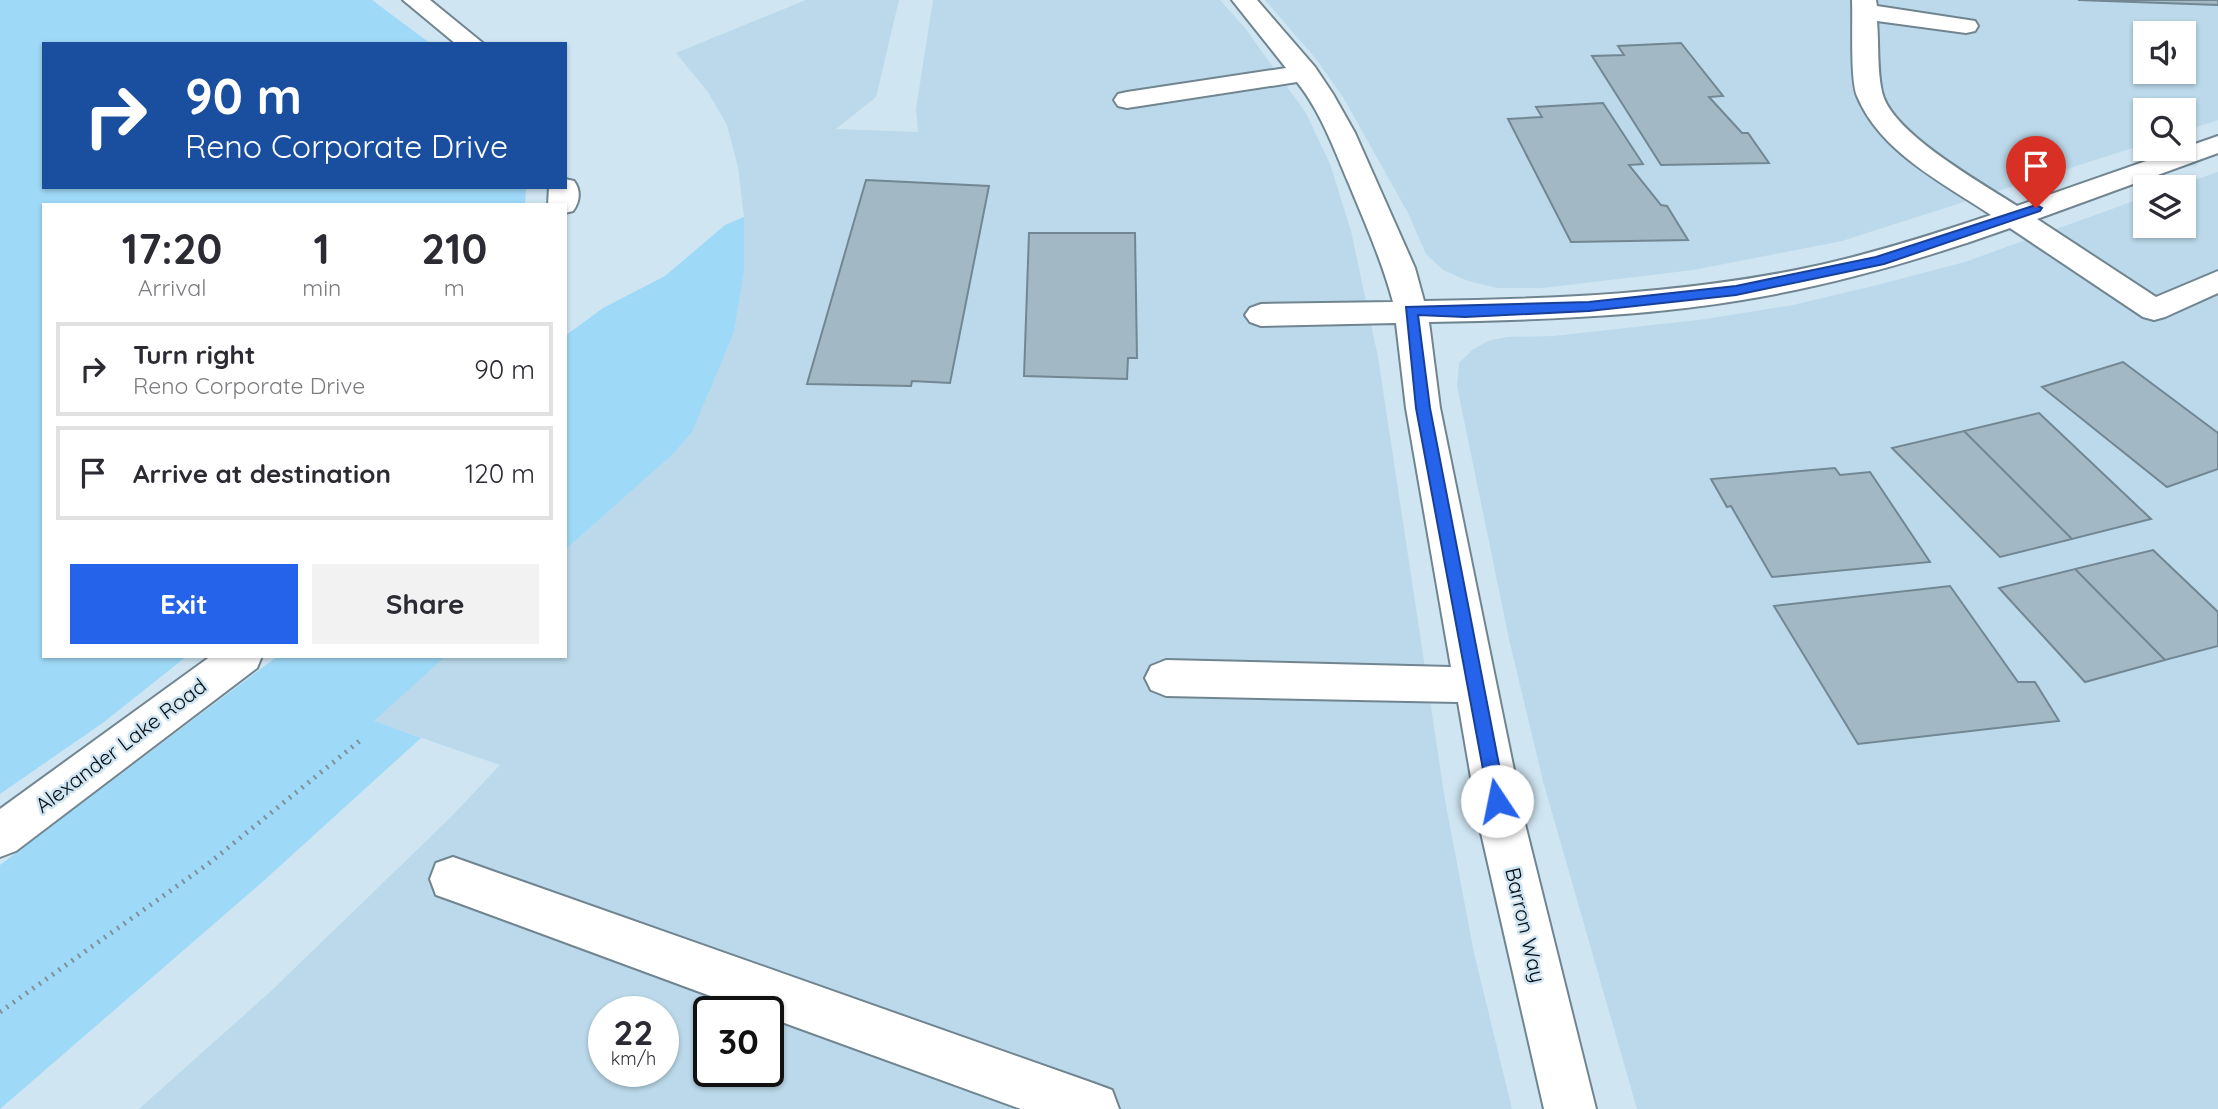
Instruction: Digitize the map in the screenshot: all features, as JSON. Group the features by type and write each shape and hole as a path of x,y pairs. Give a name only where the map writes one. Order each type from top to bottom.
{"street":[{"path":"415,0 469,42"},
{"name":"Barron Way","path":"1244,0 1306,73 1341,133 1390,245 1411,310 1423,408 1474,685 1502,824 1570,1109"},
{"path":"1966,26 1864,6 1869,94 1890,128 1932,163 2154,310 2218,282"},
{"path":"1127,100 1306,73"},
{"path":"1261,315 1589,307 1736,291 1879,261 2218,144"},
{"name":"Alexander Lake Road","path":"0,836 239,658"},
{"path":"1166,678 1474,685"},
{"path":"453,878 1093,1109"}],"path":[{"path":"0,1012 208,864 362,740"}],"shaded area":[{"path":"0,0 372,0 428,42 42,42 42,189 526,189 525,203 42,203 42,658 184,658 104,722 0,794"},
{"path":"806,0 899,0 876,97 836,129 918,132 916,109 933,0 1220,0 1245,28 1306,113 1330,164 1351,231 1378,357 1445,800 1474,953 1512,1109 139,1109 270,992 451,817 500,765 373,721 444,658 567,658 567,548 672,455 744,270 744,217 738,167 727,125 708,92 676,53"},
{"path":"1265,0 2218,0 2218,120 2196,127 2196,98 2133,98 2133,148 1842,241 1693,270 1543,288 1498,288 1468,281 1443,270 1426,254 1408,213 1343,97 1316,59"},
{"path":"2218,172 2218,1109 1637,1109 1543,781 1509,639 1457,386 1459,363 1472,350 1488,341 1507,337 1554,336 1706,319 1793,305 1877,285 1965,262 2133,201 2133,238 2196,238 2196,180"},
{"path":"744,217 744,270 734,332 692,432 672,455 567,548 567,335 603,308 665,276 725,225"},
{"path":"275,658 444,658 374,721 421,738 259,885 0,1109 0,865"}],"building":[{"path":"2078,0 2218,0 2218,5"},
{"path":"1681,43 1723,96 1709,97 1742,133 1748,133 1769,163 1661,165 1592,56 1624,55 1618,46"},
{"path":"1603,103 1643,164 1629,165 1661,205 1667,206 1688,240 1571,242 1508,119 1542,117 1536,107"},
{"path":"866,180 989,186 950,383 912,381 911,386 807,384"},
{"path":"1029,233 1135,233 1137,358 1128,358 1127,379 1024,376"},
{"path":"2123,362 2218,433 2218,469 2167,487 2042,387"},
{"path":"2039,413 2151,519 2072,539 1964,431"},
{"path":"1964,431 2072,539 2000,557 1892,448"},
{"path":"1835,468 1840,475 1870,472 1930,562 1772,577 1731,506 1727,507 1711,479"},
{"path":"2153,550 2218,612 2218,646 2165,660 2075,569"},
{"path":"2075,569 2165,660 2085,682 1999,588"},
{"path":"1950,586 2018,682 2035,682 2059,721 1858,744 1774,606"}],"route":[{"path":"1497,801 1423,408 1411,310 1465,312 1589,307 1736,291 1879,261 2036,208"}]}
